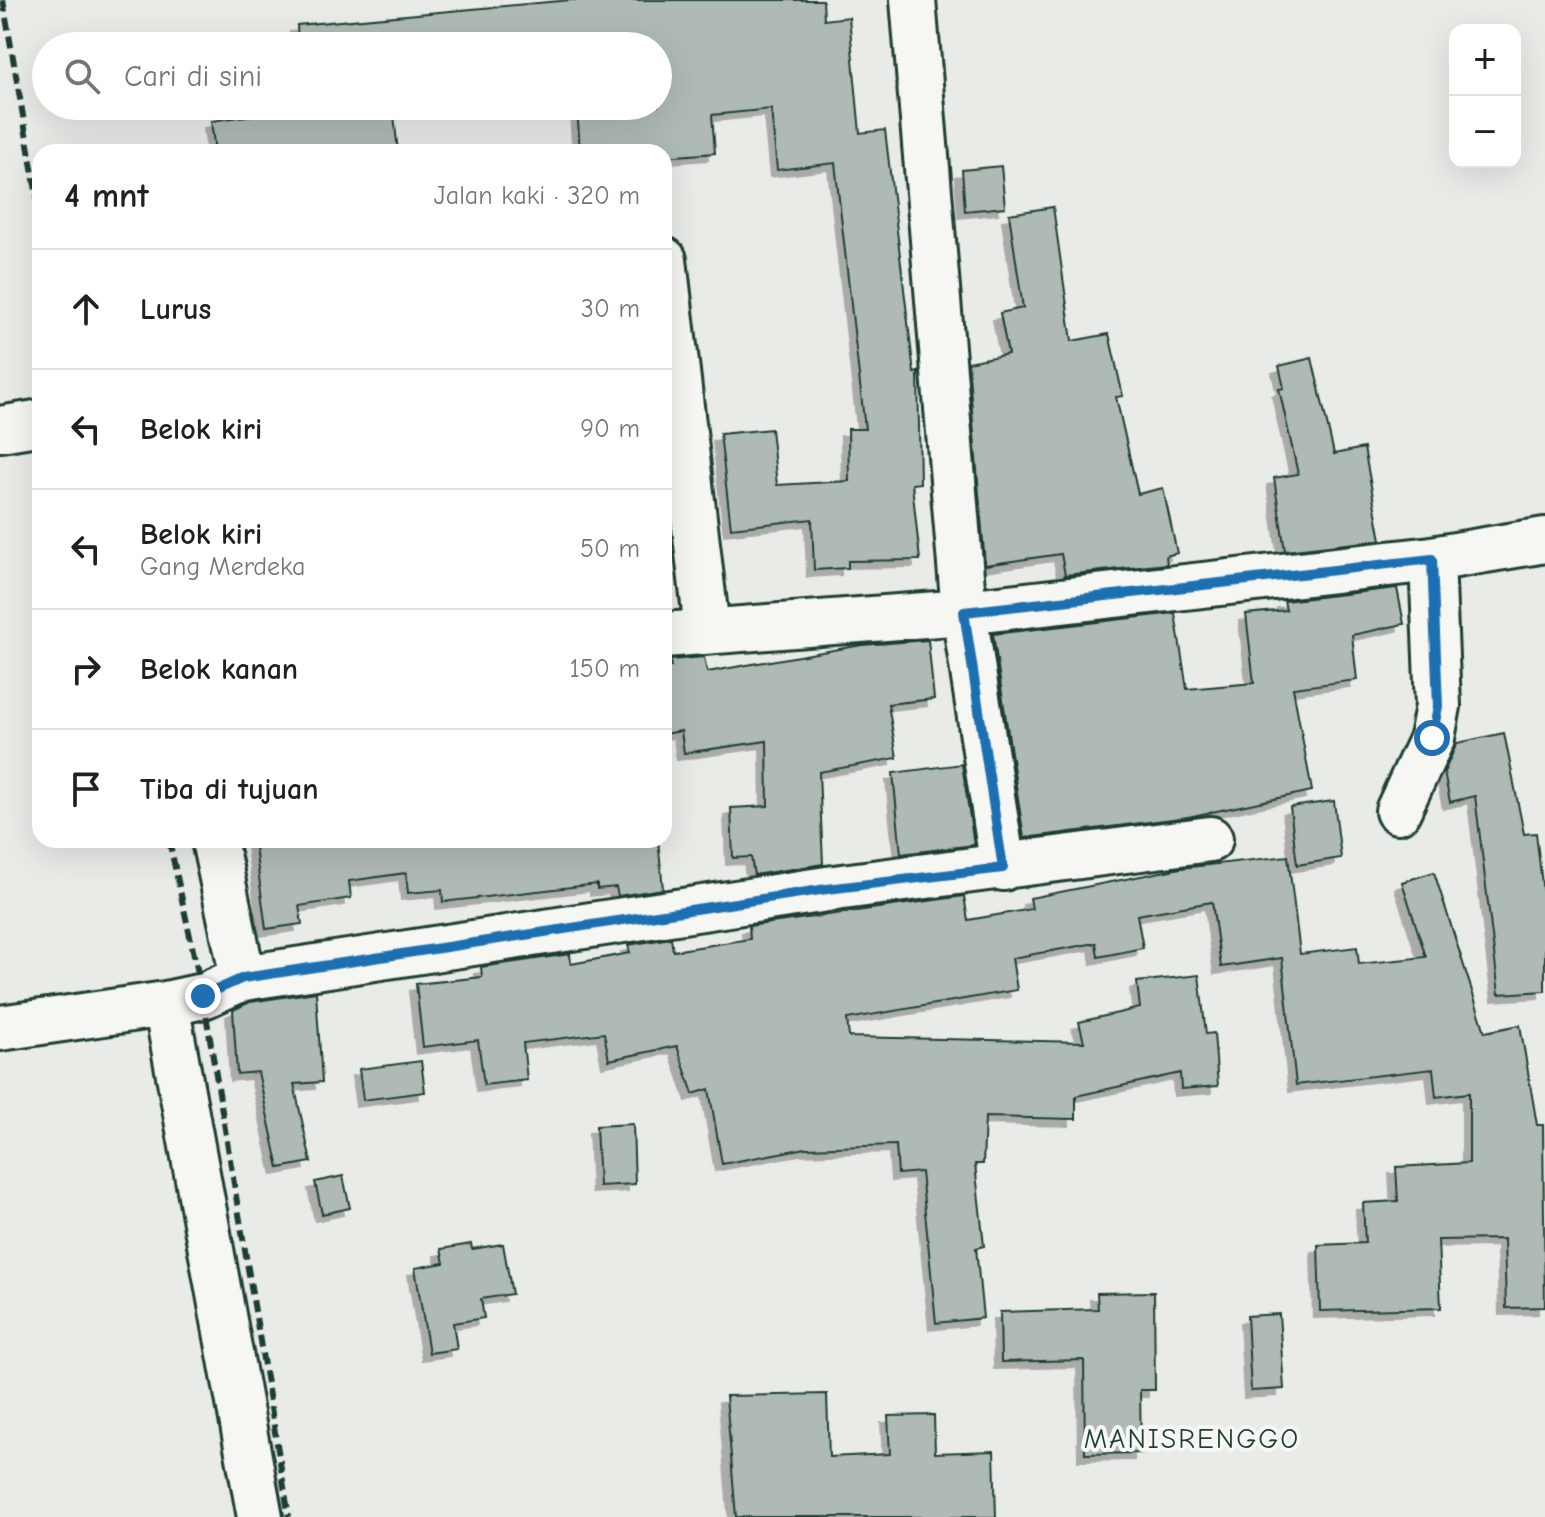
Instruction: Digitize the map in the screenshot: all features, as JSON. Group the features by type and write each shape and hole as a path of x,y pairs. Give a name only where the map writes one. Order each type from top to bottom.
{"street":[{"path":"913,0 964,612 1003,868"},
{"path":"672,329 707,630"},
{"path":"672,634 964,612 1432,559 1545,540"},
{"path":"1398,811 1432,738 1438,706 1432,559"},
{"path":"0,1028 166,1004 203,996 243,978 827,889 1210,839"},
{"path":"216,848 243,978"},
{"path":"166,1004 260,1517"}],"building":[{"path":"571,0 823,0 824,20 849,17 860,133 885,130 914,373 918,372 920,483 912,484 920,560 848,561 848,568 814,570 812,519 731,528 720,434 771,429 777,485 849,481 848,429 865,429 835,163 777,170 771,109 712,115 715,153 672,156 672,144 579,144 578,120 672,120 672,32 297,32 297,25"},
{"path":"395,120 397,144 214,144 211,121"},
{"path":"1001,166 1005,207 965,211 962,170"},
{"path":"1053,207 1072,341 1109,334 1123,396 1116,397 1138,494 1163,488 1177,553 1166,556 1167,564 1065,575 1061,554 985,565 968,362 1008,354 1000,313 1023,308 1009,214"},
{"path":"1312,358 1334,454 1364,448 1381,540 1285,551 1274,478 1298,474 1279,389 1284,388 1279,366"},
{"path":"1397,588 1404,624 1352,635 1357,680 1293,688 1312,791 1188,817 1024,838 993,634 1175,613 1187,689 1254,683 1246,614 1286,610 1284,601"},
{"path":"928,640 934,699 888,704 897,758 819,772 823,864 754,875 751,857 733,858 731,808 768,806 767,741 684,753 681,731 672,733 672,660 704,657 707,672 862,645"},
{"path":"1504,733 1524,834 1536,833 1545,910 1545,991 1499,994 1475,796 1450,802 1444,772 1457,743"},
{"path":"962,764 974,845 901,854 893,773"},
{"path":"1334,801 1341,858 1297,865 1290,807"},
{"path":"255,848 659,848 663,889 618,896 616,887 597,889 597,884 443,902 442,890 408,893 406,873 349,881 351,898 299,906 302,924 266,929"},
{"path":"1288,856 1300,954 1357,947 1359,964 1426,957 1402,882 1434,872 1485,1032 1520,1025 1537,1125 1543,1125 1545,1307 1506,1308 1504,1239 1438,1240 1441,1308 1320,1311 1318,1245 1365,1243 1363,1203 1398,1201 1396,1167 1469,1163 1469,1093 1436,1097 1433,1069 1296,1085 1282,958 1221,967 1212,902 1137,915 1143,948 1098,957 1096,943 1012,958 1017,990 847,1019 849,1037 1084,1042 1079,1022 1140,1008 1137,982 1199,975 1206,1034 1214,1033 1218,1086 1181,1089 1180,1073 1076,1096 1076,1119 985,1117 983,1164 975,1164 984,1246 976,1248 983,1318 936,1323 921,1172 898,1174 896,1145 806,1148 722,1164 709,1089 693,1094 677,1046 609,1060 604,1033 523,1043 527,1080 484,1085 478,1040 423,1047 416,984 482,977 481,967 570,954 571,964 630,953 628,945 671,938 673,951 750,939 749,926 964,896 968,920 1032,909 1030,898 1181,868"},
{"path":"316,992 322,1082 294,1084 311,1162 279,1168 258,1072 237,1074 233,1010 250,1002"},
{"path":"421,1061 425,1092 363,1100 359,1069"},
{"path":"633,1124 635,1184 599,1186 596,1126"},
{"path":"343,1176 350,1208 322,1214 315,1182"},
{"path":"471,1244 472,1249 503,1244 512,1294 481,1299 484,1318 453,1323 457,1349 429,1353 415,1268 444,1263 441,1249"},
{"path":"1154,1292 1155,1390 1140,1390 1141,1453 1085,1454 1084,1360 1001,1362 1000,1312 1098,1309 1097,1293"},
{"path":"1279,1314 1284,1389 1251,1391 1247,1316"},
{"path":"827,1394 829,1457 890,1454 888,1416 934,1415 935,1453 994,1451 996,1517 736,1517 726,1396"}],"railway":[{"path":"3,0 32,168"},
{"path":"171,848 203,996 289,1517"}],"district":[{"name":"MANISRENGGO","path":"1192,1439"}],"route":[{"path":"203,996 243,978 827,889 1003,868 964,612 1432,559 1438,706 1432,738"}]}
